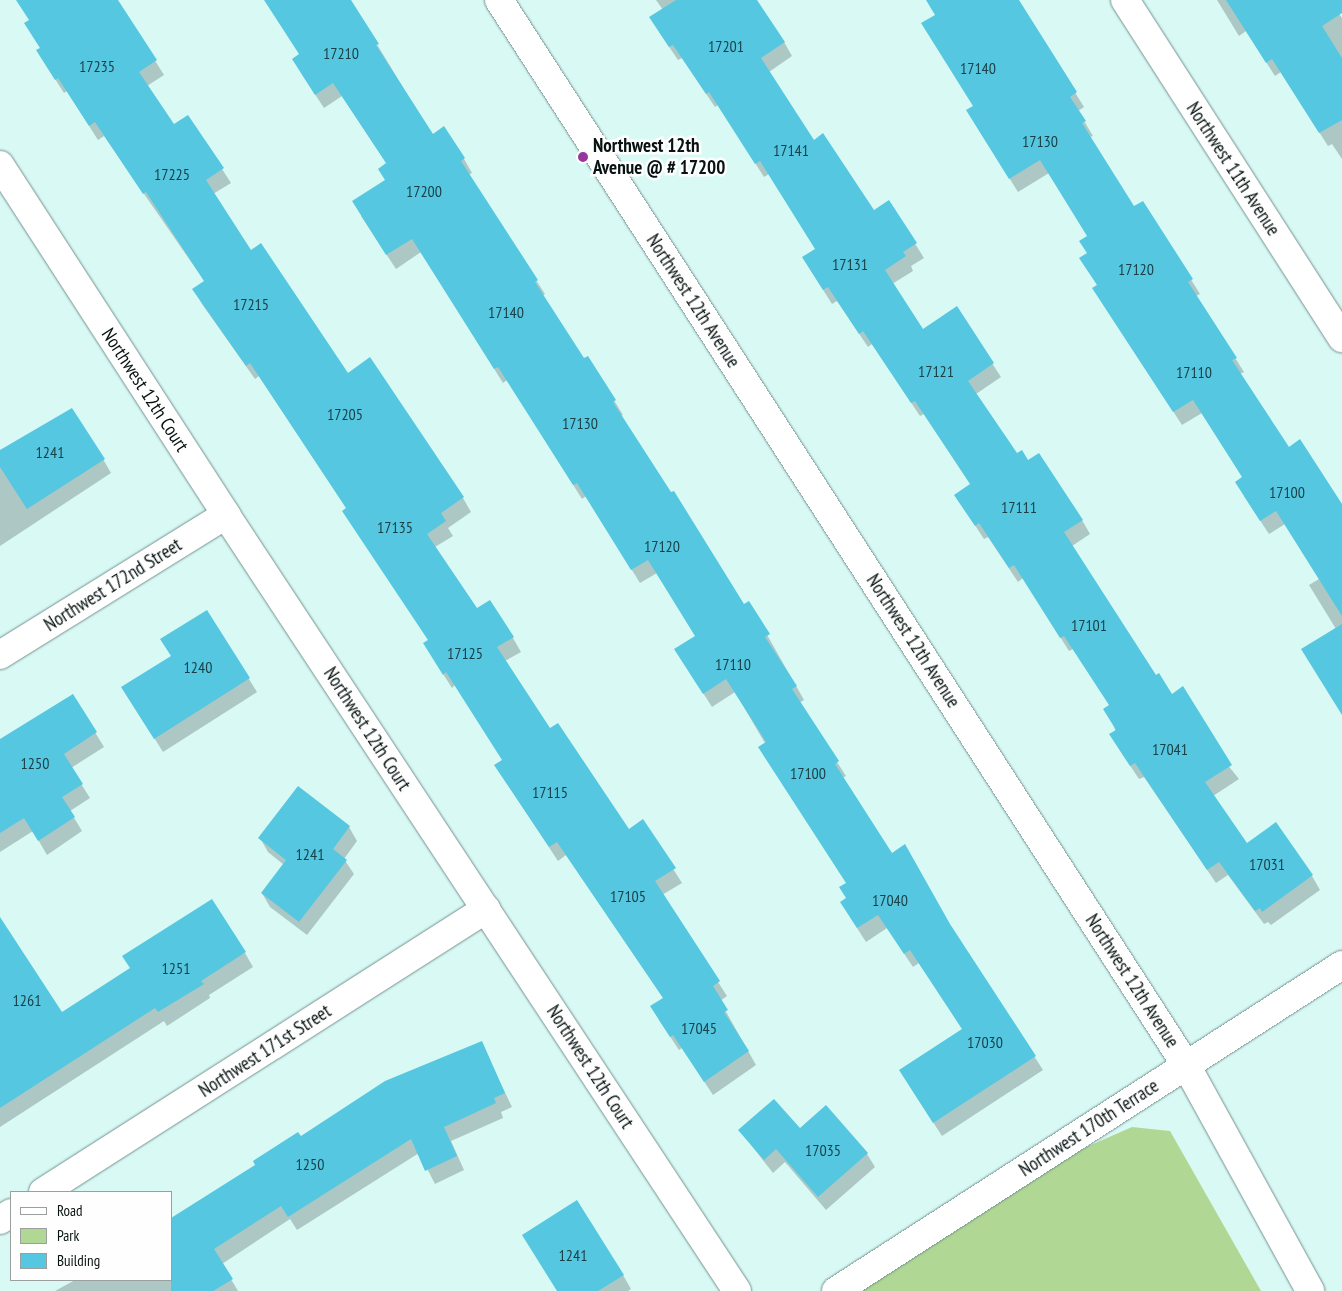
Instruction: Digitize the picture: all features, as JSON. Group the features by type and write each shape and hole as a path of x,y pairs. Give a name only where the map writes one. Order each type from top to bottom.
{"street":[{"name":"Northwest 12th Avenue","path":"499,0 1186,1065 1310,1291"},
{"name":"Northwest 11th Avenue","path":"1125,0 1342,338"},
{"name":"Northwest 12th Court","path":"0,166 226,515 736,1291"},
{"name":"Northwest 172nd Street","path":"0,655 226,515"},
{"name":"Northwest 171st Street","path":"45,1191 486,909"},
{"name":"Northwest 170th Terrace","path":"836,1291 1342,965"}],"green space":[{"path":"1132,1127 1170,1131 1261,1291 861,1291 1082,1149"}],"building":[{"path":"16,0 118,0 157,60 139,72 174,124 188,115 224,168 206,180 251,250 261,243 348,373 370,357 464,497 441,513 446,521 427,534 477,608 490,600 514,637 497,647 550,728 558,723 629,829 643,819 676,868 655,881 720,981 713,986 728,1010 724,1012 749,1051 704,1082 673,1035 670,1037 650,1006 663,998 557,842 549,847 494,765 502,760 446,672 443,675 423,643 428,640 342,511 346,508 250,363 246,366 192,289 204,281 146,192 143,194 95,122 89,126 58,78 55,80 36,50 40,48 24,23 29,20"},
{"path":"264,0 351,0 379,44 376,45 433,134 444,126 465,158 461,161 538,280 535,282 584,358 588,356 616,400 613,402 671,492 674,491 744,604 749,601 770,634 765,637 797,686 792,689 839,761 835,764 892,853 905,844 950,924 1036,1056 933,1123 899,1070 962,1029 910,950 904,954 878,915 857,928 840,902 846,898 839,887 846,883 758,747 766,742 726,679 703,694 674,649 695,636 648,560 631,570 577,483 573,485 498,367 494,369 412,239 386,255 352,201 385,180 378,169 386,163 333,83 315,95 292,59 299,54"},
{"path":"676,0 757,0 785,42 761,58 814,140 823,133 874,210 889,200 917,243 903,252 906,256 885,270 923,329 957,306 994,363 968,381 1017,453 1022,450 1028,460 1039,453 1083,520 1064,532 1156,675 1159,673 1172,694 1183,686 1232,765 1205,782 1247,843 1276,822 1313,875 1262,912 1260,908 1255,911 1219,862 1207,870 1135,763 1130,766 1109,734 1116,730 1103,709 1109,705 1064,636 1060,638 1014,565 1009,568 979,523 975,526 954,495 970,484 915,401 911,403 863,331 859,334 828,287 823,290 802,257 815,249 760,161 755,164 709,92 706,94 673,45 669,47 649,17"},
{"path":"926,0 1019,0 1077,92 1070,97 1086,121 1082,123 1134,206 1143,201 1193,279 1188,282 1237,358 1232,360 1289,447 1300,439 1342,504 1342,616 1276,511 1260,521 1235,482 1242,477 1193,400 1173,412 1092,288 1097,285 1079,258 1087,253 1079,241 1087,236 1040,160 1009,179 966,110 973,106 921,23 935,15"},
{"path":"1226,0 1342,0 1342,13 1322,26 1342,58 1342,120 1319,133 1272,59 1266,63"},
{"path":"72,408 105,459 27,509 0,467 0,450"},
{"path":"207,610 250,678 154,739 121,687 171,656 160,639"},
{"path":"1342,624 1342,715 1301,649"},
{"path":"73,694 97,732 64,754 83,784 62,797 75,817 38,841 24,818 0,833 0,739"},
{"path":"298,786 350,826 333,849 347,860 299,922 261,893 286,860 258,838"},
{"path":"212,899 246,952 201,981 204,984 158,1012 155,1008 0,1108 0,917 62,1012 130,968 122,956"},
{"path":"482,1041 505,1093 494,1098 496,1103 444,1127 457,1156 425,1171 411,1139 288,1217 281,1206 214,1249 233,1279 213,1291 171,1291 172,1217 255,1165 253,1161 298,1132 301,1136 385,1081"},
{"path":"774,1099 800,1128 826,1105 868,1153 818,1197 776,1149 764,1160 738,1130"},
{"path":"577,1200 624,1275 598,1291 557,1291 522,1235"}],"place":[{"name":"Northwest 12th Avenue @ # 17200","path":"583,157"}]}
